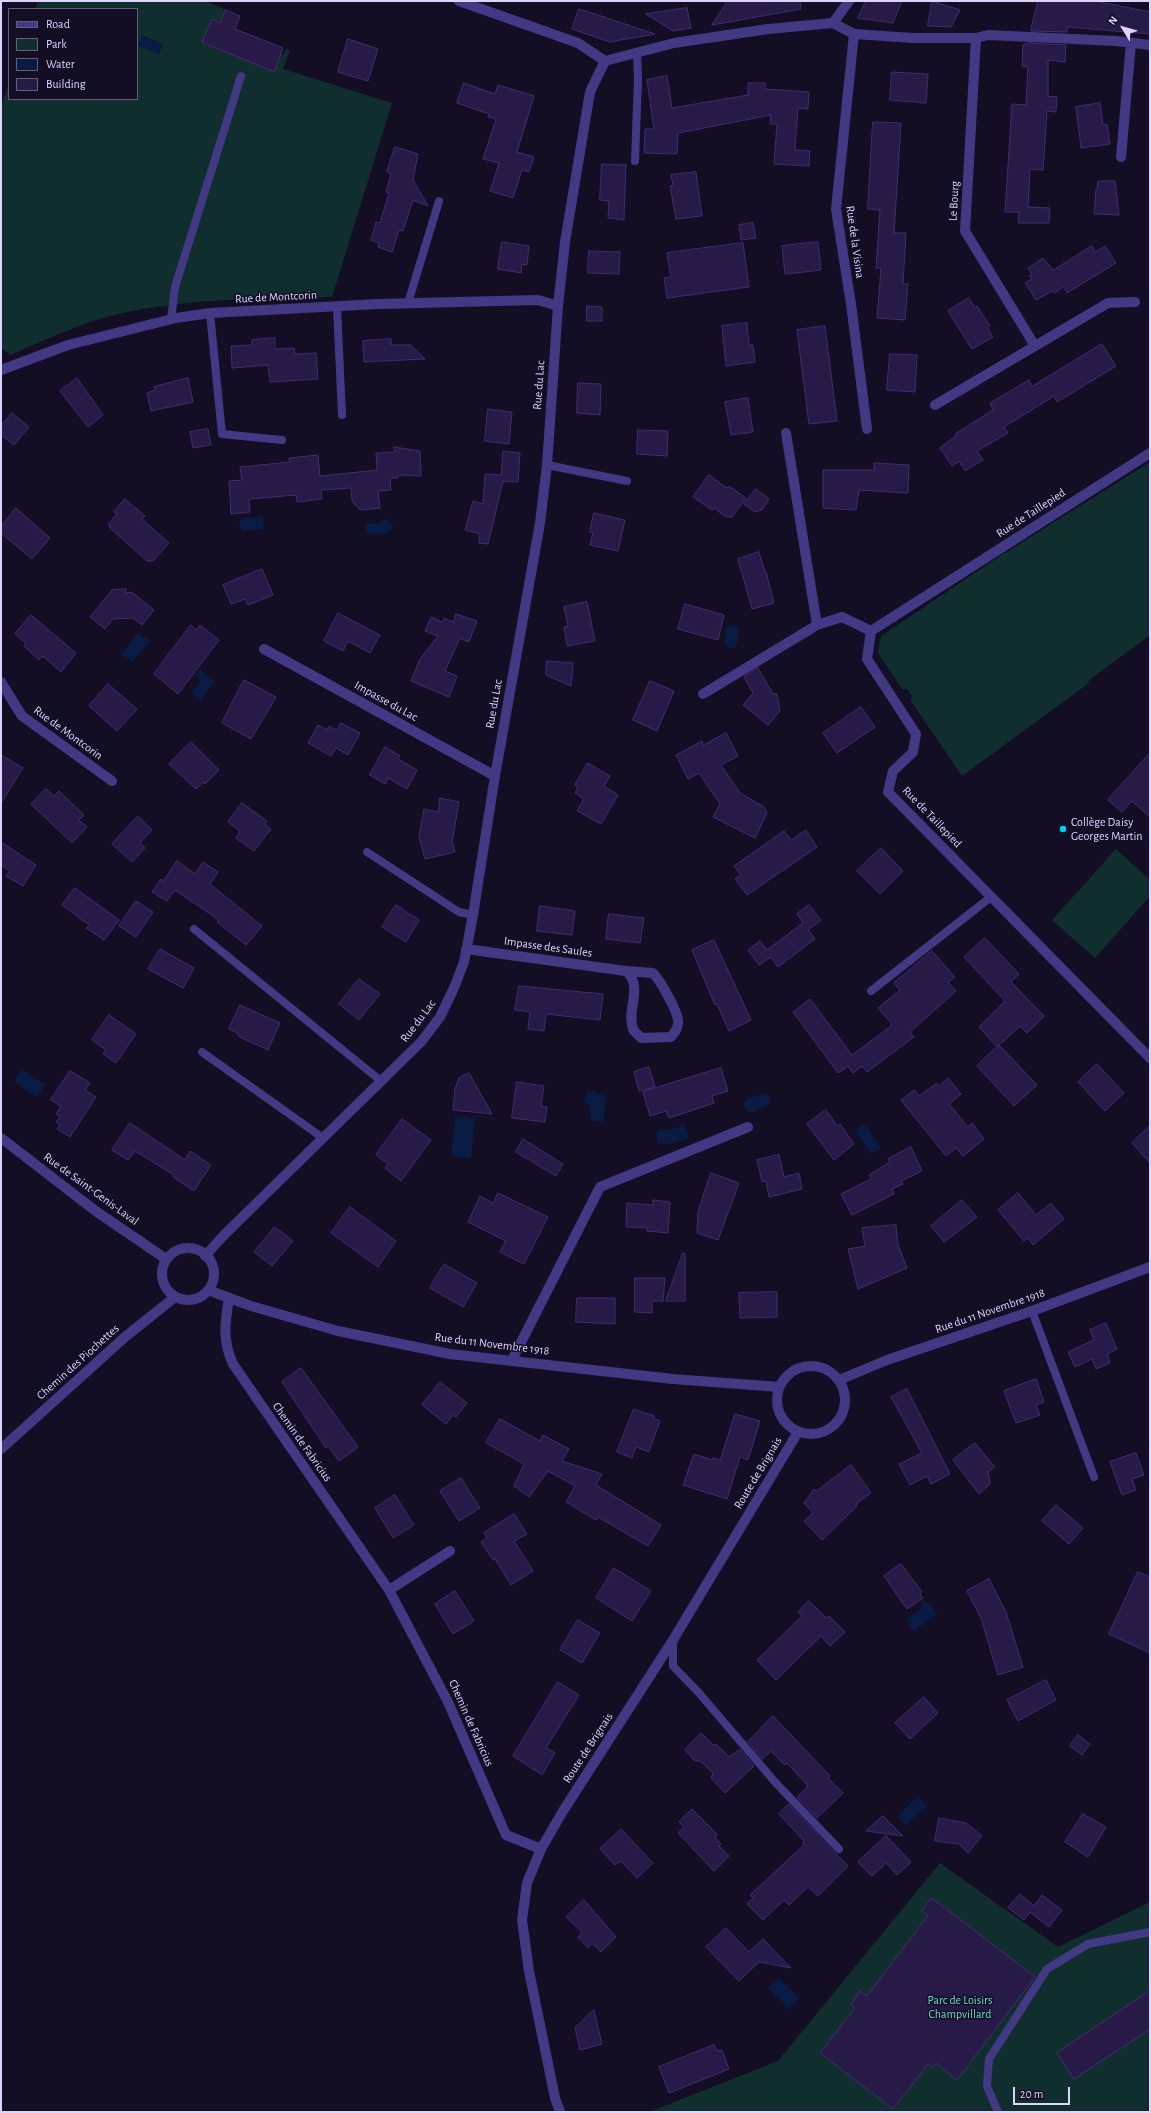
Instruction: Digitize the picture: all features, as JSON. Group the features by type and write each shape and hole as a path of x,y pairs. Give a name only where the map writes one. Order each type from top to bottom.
{"street":[{"path":"459,1 578,43 605,62 674,43 745,32 834,24 854,34 913,38 976,38 988,35 1150,45"},
{"path":"834,24 849,1"},
{"name":"Rue de la Visina","path":"854,34 836,209 851,304 867,429"},
{"name":"Le Bourg","path":"976,38 965,231 1036,346"},
{"path":"1121,157 1131,43"},
{"name":"Rue du Lac","path":"205,1256 421,1042 440,1017 454,988 474,916 495,776 540,523 547,465 558,306 565,242 590,92 605,62"},
{"name":"Rue de Montcorin","path":"1,370 68,345 170,320 210,313 408,303 538,300 558,306"},
{"path":"935,405 1108,303 1135,302"},
{"path":"786,433 817,625"},
{"name":"Rue de Taillepied","path":"1150,454 871,631 867,659 916,734 913,752 893,771 888,792 1150,1058"},
{"path":"702,694 817,625 842,617 871,631"},
{"name":"Impasse du Lac","path":"264,649 495,776"},
{"name":"Rue de Montcorin","path":"1,682 22,716 112,781"},
{"name":"Impasse des Saules","path":"466,949 626,971 653,973 660,980 678,1020 677,1031 671,1037 642,1038 633,1030 632,1013 635,988 632,976 626,971"},
{"path":"512,1360 600,1187 748,1127"},
{"name":"Rue de Saint-Genis-Laval","path":"1,1138 97,1212 166,1259"},
{"path":"184,1248 192,1249 205,1256 212,1264 214,1273 208,1290 202,1296 193,1299 184,1300 175,1297 164,1285 162,1267 166,1259 175,1251 184,1248"},
{"name":"Rue du 11 Novembre 1918","path":"839,1380 887,1360 1032,1311 1150,1267"},
{"name":"Rue du 11 Novembre 1918","path":"208,1290 229,1298 338,1331 450,1354 673,1379 779,1387"},
{"name":"Chemin des Piochettes","path":"1,1449 125,1337 175,1297"},
{"name":"Chemin de Fabricius","path":"229,1298 224,1335 226,1350 233,1364 389,1590 448,1702 506,1835 541,1849"},
{"path":"807,1366 822,1368 832,1373 839,1380 845,1400 839,1419 832,1426 820,1433 807,1434 798,1432 789,1426 782,1418 778,1408 777,1398 779,1387 784,1378 792,1371 807,1366"},
{"name":"Route de Brignais","path":"560,2112 555,2098 530,1978 522,1920 527,1882 541,1849 563,1811 673,1640 798,1432"},
{"path":"389,1590 450,1550"}],"lane":[{"path":"635,161 638,79 637,53"},
{"path":"170,320 175,287 241,76"},
{"path":"408,303 439,201"},
{"path":"337,307 342,415"},
{"path":"210,313 222,434 282,440"},
{"path":"547,465 627,481"},
{"path":"367,852 459,912 474,916"},
{"path":"871,991 991,896"},
{"path":"194,929 381,1081"},
{"path":"202,1052 323,1138"},
{"path":"1032,1311 1094,1477"},
{"path":"673,1640 673,1666 699,1693 775,1782 839,1849"},
{"path":"998,2112 992,2101 987,2086 989,2059 1047,1968 1088,1944 1150,1932"}],"green space":[{"path":"38,1 205,1 226,10 220,23 212,19 203,43 274,72 281,54 283,55 286,49 290,50 283,69 392,103 332,297 224,300 144,309 118,314 90,322 10,355 1,348 1,107 8,87 8,100 138,100 138,8 35,8"},
{"path":"1150,462 1150,635 1088,681 1089,683 962,776 911,701 912,696 907,689 902,689 878,653 881,636 997,558"},
{"path":"1116,849 1150,880 1150,896 1095,958 1052,920"},
{"name":"Parc de Loisirs Champvillard","path":"940,1863 1058,1947 1150,1902 1150,2112 649,2112 778,2061"}],"water":[{"path":"142,35 163,44 159,54 138,46"},
{"path":"263,516 264,529 243,531 240,527 239,522 242,518"},
{"path":"385,518 394,526 386,534 366,534 366,523 380,523"},
{"path":"733,625 738,629 739,636 734,648 728,649 724,642 726,629 728,626"},
{"path":"138,633 144,638 148,637 151,640 132,662 121,654"},
{"path":"200,670 215,682 200,700 191,693 201,680 196,675"},
{"path":"21,1069 45,1084 37,1097 14,1082"},
{"path":"588,1090 606,1096 603,1123 591,1121 589,1104 584,1102"},
{"path":"764,1093 771,1098 769,1105 752,1112 746,1110 744,1105 747,1099"},
{"path":"455,1116 475,1118 471,1158 451,1156"},
{"path":"685,1124 689,1138 670,1144 657,1143 657,1131 673,1129"},
{"path":"861,1125 866,1126 881,1148 871,1154 856,1132 857,1128"},
{"path":"922,1602 929,1602 938,1614 914,1631 906,1620 921,1609"},
{"path":"918,1796 927,1806 906,1826 897,1816"},
{"path":"779,1978 800,1999 788,2010 768,1988"}],"building":[{"path":"728,1 800,1 801,9 712,25"},
{"path":"866,1 902,1 893,23 858,18"},
{"path":"932,1 960,10 951,27 928,26"},
{"path":"1038,1 1095,1 1150,12 1150,34 1068,27 1067,32 1031,31"},
{"path":"687,8 691,28 673,31 646,14"},
{"path":"579,9 655,34 610,42 572,29"},
{"path":"226,10 240,16 235,29 283,48 274,72 202,42 212,19 220,23"},
{"path":"348,39 378,49 368,81 338,72"},
{"path":"1028,43 1066,45 1065,62 1048,60 1048,96 1057,97 1056,112 1047,111 1043,170 1030,169 1028,207 1050,208 1049,223 1018,223 1019,212 1005,212 1012,104 1026,105 1028,67 1022,66 1023,45"},
{"path":"892,72 928,74 926,103 890,100"},
{"path":"667,76 672,108 748,95 748,83 765,83 765,89 809,92 808,109 798,108 795,150 810,151 809,166 774,164 777,124 770,124 771,115 678,133 677,154 644,153 645,129 654,129 647,80"},
{"path":"464,83 495,94 498,85 534,96 517,152 534,157 529,172 522,170 513,198 490,191 499,163 483,159 496,119 488,117 489,114 457,103"},
{"path":"1100,103 1103,125 1107,124 1110,144 1081,148 1076,107"},
{"path":"873,122 901,123 894,233 906,233 903,284 908,284 905,320 877,318 881,268 876,268 880,210 868,209"},
{"path":"395,147 418,154 413,180 428,206 413,200 403,231 399,230 392,252 378,247 379,243 371,240 376,222 380,223 389,193 386,192 391,174 387,172"},
{"path":"602,164 626,165 624,220 608,218 609,201 600,200"},
{"path":"696,172 702,216 676,219 670,186 673,185 671,175"},
{"path":"1098,181 1115,181 1119,215 1094,214"},
{"path":"753,223 756,238 741,240 739,225"},
{"path":"502,242 529,246 527,265 522,264 521,273 498,269"},
{"path":"818,242 821,270 785,274 782,246"},
{"path":"743,243 749,287 667,298 664,278 671,277 667,253"},
{"path":"1092,246 1095,252 1105,246 1116,263 1067,293 1064,287 1054,293 1052,291 1036,300 1025,283 1032,279 1029,276 1032,274 1028,268 1043,258 1053,270"},
{"path":"589,251 620,252 619,274 588,273"},
{"path":"969,298 975,308 977,306 990,326 987,327 993,337 972,349 948,311"},
{"path":"587,306 602,307 602,321 587,321"},
{"path":"747,323 749,345 753,345 755,362 726,366 722,326"},
{"path":"825,326 837,421 809,424 797,330"},
{"path":"275,338 275,349 294,348 295,354 316,353 318,379 270,382 268,365 232,368 231,346 252,345 252,340"},
{"path":"391,339 391,345 411,345 425,359 364,362 363,341"},
{"path":"1102,344 1116,366 1057,402 1054,396 1004,427 1008,433 977,451 983,460 965,471 959,461 952,466 940,448 956,436 955,434 993,410 990,403 1029,380 1032,386"},
{"path":"890,354 917,355 915,392 887,390"},
{"path":"77,378 103,415 88,427 60,391"},
{"path":"188,378 193,402 151,411 147,393 155,390 154,387"},
{"path":"578,383 601,384 600,415 577,413"},
{"path":"748,398 753,432 731,435 725,402"},
{"path":"488,409 512,412 509,444 485,441"},
{"path":"12,413 29,427 14,445 1,435 1,426"},
{"path":"208,429 211,445 193,448 190,432"},
{"path":"638,430 668,431 667,456 637,454"},
{"path":"394,447 420,451 421,476 398,475 398,478 390,478 391,490 378,491 380,508 360,510 352,501 351,488 321,490 322,499 297,502 296,495 249,499 250,512 231,514 229,481 242,480 240,467 290,462 289,458 318,455 320,476 377,470 376,453 395,452"},
{"path":"503,451 520,453 518,482 503,481 488,544 479,543 480,534 465,530 473,501 483,504 485,474 501,475"},
{"path":"874,463 909,465 908,493 859,490 856,510 823,508 823,470 874,470"},
{"path":"709,475 727,488 729,486 746,498 732,517 726,517 714,508 712,510 693,497"},
{"path":"756,489 769,499 762,510 755,512 744,504"},
{"path":"125,499 145,516 142,519 169,543 153,561 147,561 109,527 111,526 108,524 117,514 114,512"},
{"path":"16,508 50,538 32,559 1,533 1,527"},
{"path":"594,513 625,520 618,551 590,545 593,533 590,532"},
{"path":"759,552 774,603 752,609 738,559"},
{"path":"262,569 273,595 248,605 245,599 231,604 223,585"},
{"path":"126,589 126,593 132,592 154,610 142,625 133,618 113,619 105,629 90,617 112,590"},
{"path":"587,602 595,641 567,646 564,627 568,626 564,607"},
{"path":"685,604 724,615 718,640 678,629"},
{"path":"338,613 380,635 370,653 348,641 343,651 324,641"},
{"path":"456,614 477,621 469,642 460,638 445,671 457,676 449,697 411,681 420,659 438,636 425,631 431,617 442,622 444,618 453,622"},
{"path":"31,615 76,653 61,672 43,656 39,660 24,646 26,643 15,634"},
{"path":"191,625 196,630 200,625 219,640 178,694 154,674"},
{"path":"547,661 573,663 571,686 546,675"},
{"path":"758,668 773,694 777,694 780,711 768,725 743,705 753,693 744,677"},
{"path":"244,680 276,697 251,739 222,723"},
{"path":"650,681 674,691 657,731 633,720"},
{"path":"108,684 137,709 117,731 89,706"},
{"path":"861,707 875,727 837,753 823,733"},
{"path":"341,723 360,733 348,755 336,748 331,756 308,743 318,725 327,730 329,726 337,730"},
{"path":"726,733 738,756 721,765 740,793 764,807 767,813 755,838 713,817 720,804 699,773 688,779 676,755 702,741 703,745"},
{"path":"191,742 219,770 205,784 203,782 196,789 169,764"},
{"path":"385,747 400,756 398,759 417,770 407,789 388,778 385,784 370,775"},
{"path":"1150,753 1150,817 1132,801 1122,812 1108,800"},
{"path":"1,755 23,768 1,803"},
{"path":"588,763 610,776 604,786 618,795 601,824 577,811 584,799 575,793 578,787 575,785"},
{"path":"46,789 54,796 59,791 84,815 79,820 87,827 72,843 31,804"},
{"path":"440,798 459,802 452,843 455,852 425,859 419,836 424,809 438,812"},
{"path":"242,803 267,821 265,824 271,829 254,851 236,838 240,831 228,822"},
{"path":"138,816 152,830 140,843 145,848 132,862 112,844"},
{"path":"806,830 817,847 747,895 735,879 741,875 734,866 784,831 791,840"},
{"path":"1,842 36,865 23,886 6,876 10,871 1,865"},
{"path":"881,848 903,871 880,894 857,871"},
{"path":"177,861 195,874 203,862 218,872 210,884 262,926 246,945 217,922 219,920 175,890 167,901 152,892 161,879 163,881"},
{"path":"75,888 119,920 104,940 86,928 89,925 62,905"},
{"path":"136,901 153,912 136,937 119,926"},
{"path":"396,905 419,920 406,942 382,927"},
{"path":"809,905 821,920 808,930 815,939 778,967 771,957 759,965 748,950 760,941 767,950 803,923 797,914"},
{"path":"540,906 575,911 572,935 537,931"},
{"path":"609,914 644,918 640,943 606,939"},
{"path":"985,938 1019,974 1011,982 1044,1016 1027,1033 1020,1026 997,1047 979,1027 1005,1001 964,957"},
{"path":"714,940 751,1020 729,1031 717,1004 715,1005 692,950"},
{"path":"160,949 194,968 183,988 148,969"},
{"path":"932,951 955,977 948,982 956,991 910,1032 914,1037 867,1072 862,1066 853,1073 848,1066 838,1073 793,1012 810,999 852,1055 890,1027 892,1024 878,1008 900,990 894,983"},
{"path":"359,979 380,994 359,1020 339,1004"},
{"path":"519,986 603,994 600,1020 546,1014 544,1031 528,1029 530,1012 515,1010"},
{"path":"240,1005 280,1023 268,1050 238,1036 238,1033 229,1029"},
{"path":"109,1015 136,1034 116,1063 103,1054 106,1050 92,1040"},
{"path":"999,1045 1037,1085 1014,1106 977,1066"},
{"path":"1097,1064 1124,1093 1105,1111 1078,1082"},
{"path":"649,1067 655,1087 639,1091 634,1072"},
{"path":"721,1068 728,1091 712,1096 714,1103 669,1118 666,1111 650,1116 643,1092"},
{"path":"70,1071 90,1083 85,1090 96,1097 70,1137 57,1129 60,1125 56,1122 60,1116 56,1114 61,1106 51,1100"},
{"path":"469,1073 492,1114 453,1110 455,1089 459,1078"},
{"path":"948,1078 961,1094 949,1104 968,1127 972,1123 984,1139 963,1156 956,1148 946,1156 901,1100 914,1090 919,1096 937,1083 939,1086"},
{"path":"517,1082 544,1086 541,1106 547,1107 545,1122 512,1118"},
{"path":"826,1110 837,1126 840,1124 854,1144 834,1160 807,1124"},
{"path":"402,1119 431,1140 401,1181 385,1168 388,1164 376,1155"},
{"path":"130,1123 185,1160 190,1151 211,1165 194,1191 173,1177 174,1175 135,1151 128,1160 112,1150"},
{"path":"1150,1126 1150,1163 1132,1143"},
{"path":"523,1139 563,1164 556,1176 516,1152"},
{"path":"911,1147 922,1171 901,1181 903,1184 892,1189 894,1194 852,1215 841,1194 871,1179 869,1175 890,1162 888,1159"},
{"path":"779,1155 784,1177 799,1173 802,1189 769,1197 766,1181 762,1182 757,1160"},
{"path":"711,1173 739,1183 718,1240 697,1233 698,1212"},
{"path":"498,1193 548,1217 524,1264 500,1252 506,1241 468,1222 480,1196 493,1203"},
{"path":"1018,1193 1036,1215 1051,1203 1064,1219 1033,1245 1028,1238 1024,1241 998,1210"},
{"path":"653,1200 670,1202 668,1233 647,1231 647,1228 626,1227 627,1203 653,1205"},
{"path":"962,1200 977,1217 944,1242 931,1226"},
{"path":"350,1207 396,1241 378,1267 331,1233"},
{"path":"896,1225 898,1245 907,1268 858,1289 848,1249 865,1246 862,1228"},
{"path":"275,1227 293,1241 272,1266 254,1252"},
{"path":"683,1253 685,1254 685,1301 666,1301"},
{"path":"444,1264 477,1283 463,1307 430,1288"},
{"path":"635,1278 665,1278 663,1301 652,1301 652,1313 635,1312"},
{"path":"777,1292 777,1317 740,1318 739,1293"},
{"path":"577,1298 615,1298 615,1324 576,1322"},
{"path":"1106,1323 1117,1349 1107,1354 1110,1363 1096,1369 1092,1359 1075,1367 1068,1352 1094,1340 1090,1330"},
{"path":"301,1368 358,1447 339,1461 328,1446 326,1448 282,1382"},
{"path":"1036,1379 1044,1402 1036,1405 1040,1415 1016,1423 1004,1391"},
{"path":"440,1382 467,1403 456,1417 453,1415 446,1424 422,1405"},
{"path":"907,1389 950,1474 931,1484 927,1476 910,1485 899,1464 922,1453 891,1397"},
{"path":"634,1409 654,1416 653,1418 660,1421 649,1452 636,1447 632,1458 617,1452"},
{"path":"735,1414 760,1421 748,1460 740,1457 727,1499 683,1485 694,1454 712,1460 713,1458 720,1460"},
{"path":"500,1419 540,1441 543,1435 569,1449 562,1461 602,1474 596,1485 661,1525 648,1546 598,1517 596,1520 566,1502 575,1486 548,1471 529,1497 514,1486 524,1464 486,1443"},
{"path":"975,1443 995,1467 988,1472 990,1484 979,1494 953,1460"},
{"path":"1136,1453 1144,1475 1132,1479 1136,1490 1122,1495 1110,1462"},
{"path":"851,1465 871,1493 856,1504 857,1506 822,1540 804,1521 813,1513 804,1503 814,1489 816,1491"},
{"path":"461,1478 480,1508 459,1521 440,1491"},
{"path":"395,1495 414,1525 393,1538 375,1508"},
{"path":"1056,1505 1083,1528 1069,1544 1042,1521"},
{"path":"514,1514 527,1534 514,1541 533,1571 511,1585 495,1559 493,1560 481,1542 487,1538 484,1533"},
{"path":"901,1564 922,1592 920,1594 923,1598 907,1609 884,1576"},
{"path":"614,1568 651,1591 632,1621 596,1598"},
{"path":"1138,1572 1150,1577 1150,1653 1109,1634"},
{"path":"989,1579 1006,1612 1023,1667 998,1675 981,1618 967,1591"},
{"path":"455,1591 474,1621 453,1634 435,1604"},
{"path":"809,1601 826,1618 829,1616 845,1632 830,1646 821,1636 776,1680 757,1660 802,1616 798,1612"},
{"path":"578,1620 600,1633 582,1663 560,1650"},
{"path":"1046,1680 1056,1700 1018,1721 1007,1700"},
{"path":"558,1682 579,1695 546,1748 555,1753 542,1775 513,1756"},
{"path":"924,1697 938,1713 910,1739 895,1723"},
{"path":"773,1716 830,1776 828,1778 843,1793 817,1818 797,1797 808,1786 787,1763 785,1765 771,1751 762,1759 748,1742"},
{"path":"701,1733 714,1746 716,1744 729,1757 740,1749 754,1766 725,1793 711,1778 713,1773 700,1761 695,1761 685,1750"},
{"path":"1078,1735 1090,1744 1082,1755 1070,1746"},
{"path":"789,1804 848,1866 818,1896 808,1887 789,1905 784,1900 763,1920 747,1904 753,1898 750,1895 804,1845 804,1841 779,1814"},
{"path":"692,1809 717,1834 715,1837 721,1844 719,1846 729,1856 714,1871 678,1833 684,1827 679,1822"},
{"path":"1083,1814 1106,1827 1088,1857 1065,1842"},
{"path":"883,1816 903,1836 866,1831"},
{"path":"939,1818 966,1823 982,1836 968,1853 959,1844 935,1841"},
{"path":"621,1829 653,1863 637,1878 621,1861 615,1865 600,1849"},
{"path":"886,1836 911,1862 897,1875 886,1863 872,1876 858,1862"},
{"path":"1020,1894 1034,1906 1042,1895 1062,1910 1049,1927 1030,1912 1024,1920 1008,1908"},
{"path":"932,1898 1035,1977 957,2080 936,2063 932,2067 928,2064 893,2109 820,2053 855,2008 851,2004 860,1991 867,1996 928,1916 922,1911"},
{"path":"584,1900 616,1937 601,1952 592,1943 588,1948 578,1937 582,1932 566,1917"},
{"path":"726,1928 749,1952 763,1939 791,1968 759,1962 739,1981 706,1947"},
{"path":"1150,1991 1150,2029 1074,2079 1057,2053"},
{"path":"594,2010 602,2044 580,2050 575,2028"},
{"path":"714,2045 717,2051 722,2050 729,2069 669,2093 659,2067"}],"place":[{"name":"Collège Daisy Georges Martin","path":"1063,829"}]}
